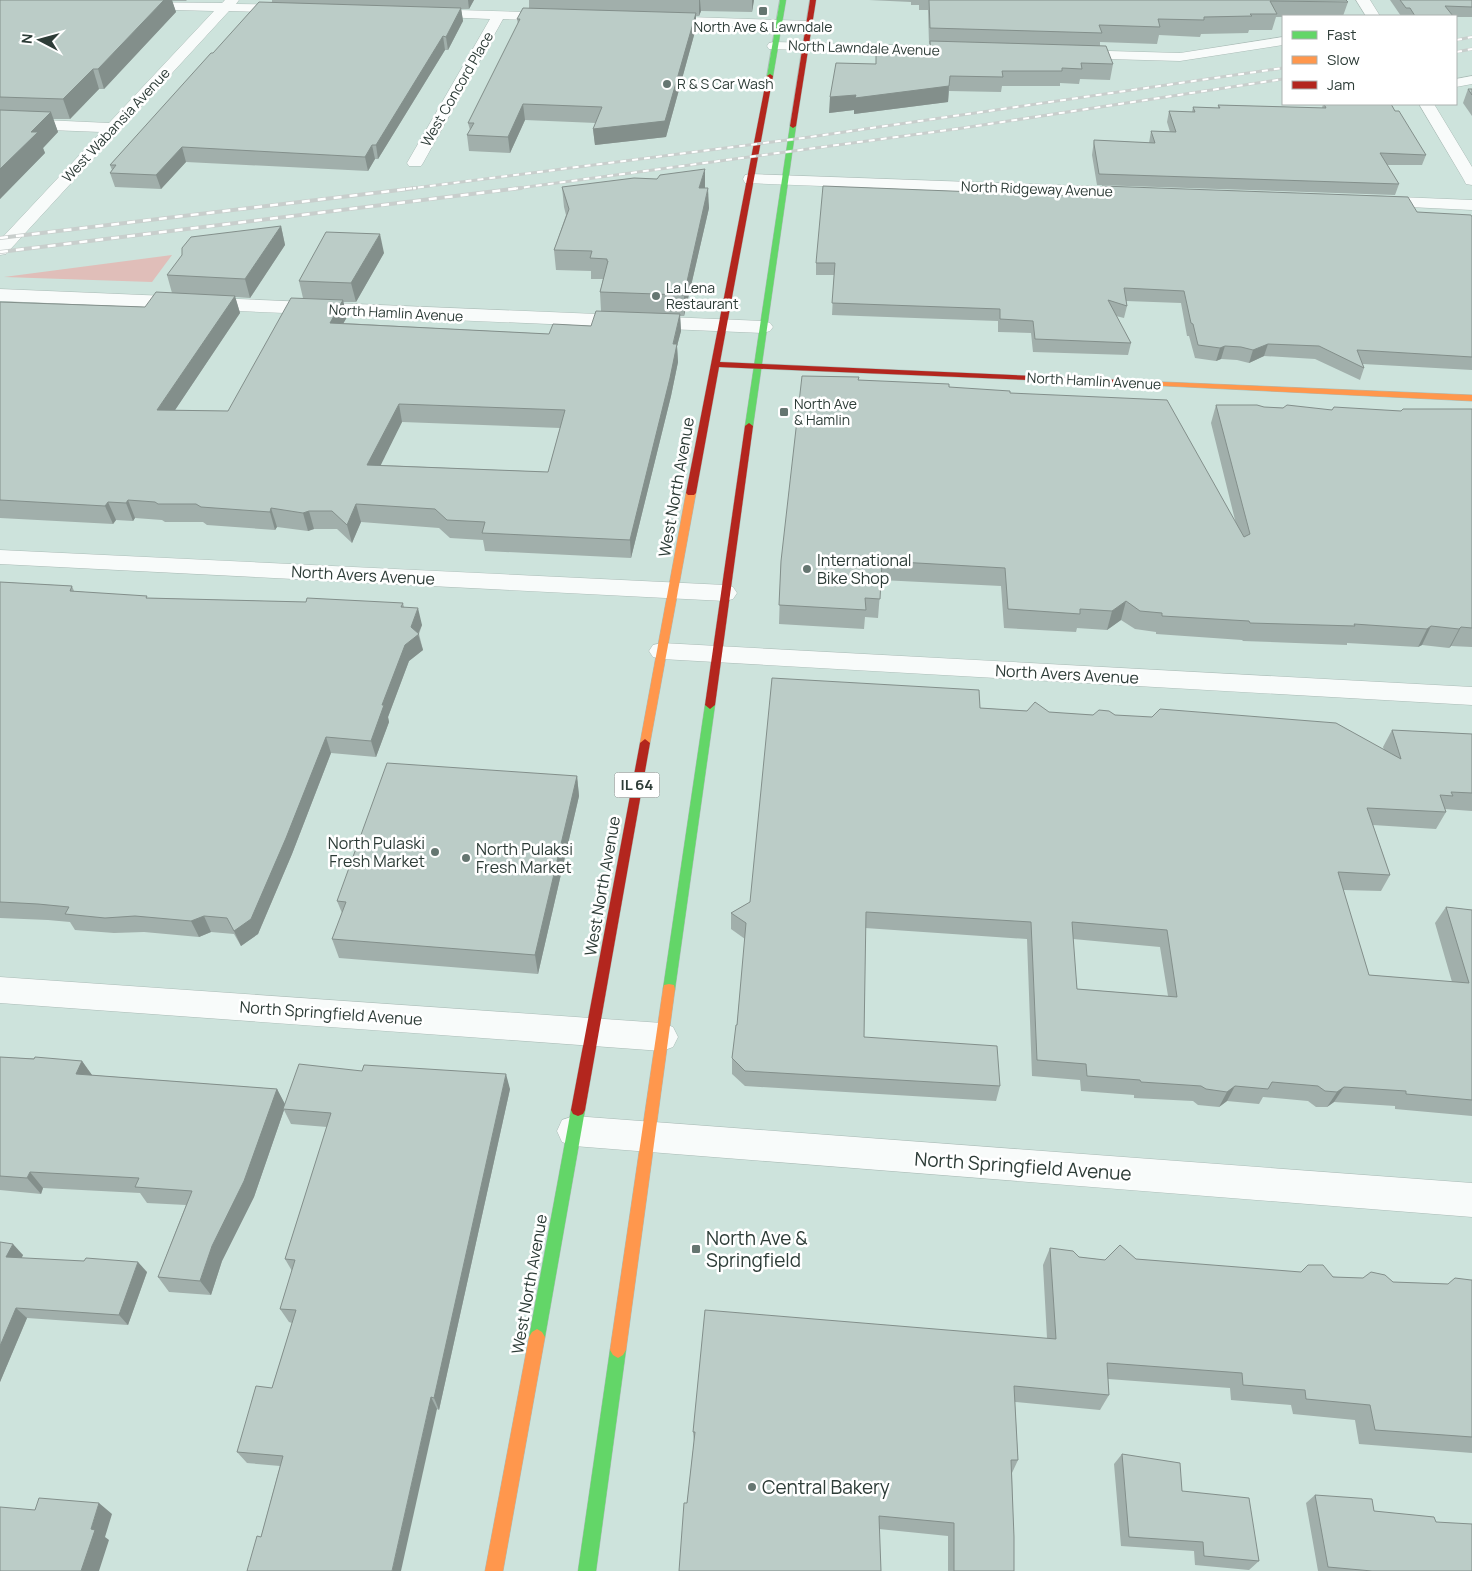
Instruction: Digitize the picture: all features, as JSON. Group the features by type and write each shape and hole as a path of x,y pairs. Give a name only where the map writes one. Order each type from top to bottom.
{"main road":[{"name":"West North Avenue","path":"494,1571 783,0"},
{"path":"587,1571 757,366 813,0"},
{"name":"North Hamlin Avenue","path":"715,364 1472,398"}],"street":[{"path":"1363,0 1372,15"},
{"path":"124,4 228,4 306,10"},
{"name":"West Wabansia Avenue","path":"0,250 228,4"},
{"path":"412,13 565,18"},
{"name":"West Concord Place","path":"415,163 499,16"},
{"name":"North Lawndale Avenue","path":"645,20 809,25"},
{"path":"1055,54 1180,57 1282,41"},
{"name":"North Lawndale Avenue","path":"774,46 979,52"},
{"path":"1457,83 1472,80"},
{"path":"1427,105 1472,180"},
{"path":"0,124 113,128"},
{"name":"North Ridgeway Avenue","path":"751,179 1150,194"},
{"path":"1356,201 1472,205"},
{"name":"North Hamlin Avenue","path":"0,295 763,327"},
{"name":"North Avers Avenue","path":"0,557 725,593"},
{"name":"North Avers Avenue","path":"662,651 1472,696"},
{"name":"North Springfield Avenue","path":"0,990 662,1037"},
{"name":"North Springfield Avenue","path":"574,1131 1472,1200"}],"shaded area":[{"path":"172,255 152,282 4,277"}],"building":[{"path":"0,0 164,0 98,69 93,69 63,99 0,97"},
{"path":"929,0 1346,0 1348,2 1270,1 1277,14 1204,17 1204,20 1158,19 1160,27 1099,25 1102,33 930,28"},
{"path":"1400,0 1472,0 1472,7 1445,6 1452,15 1414,15 1410,8 1406,8"},
{"path":"259,2 461,8 446,37 443,36 376,145 372,145 365,157 182,147 156,175 110,173 116,165 110,165"},
{"path":"523,8 696,13 665,121 593,129 602,107 523,104 508,137 467,135 474,123 468,123 520,19 517,19"},
{"path":"930,41 1106,46 1113,64 1081,63 1082,69 1062,68 1062,71 1002,71 1003,77 950,76 949,86 855,98 856,95 830,97 836,63 876,64 876,54 931,56"},
{"path":"1218,105 1326,108 1324,105 1392,105 1395,111 1399,111 1426,155 1380,153 1399,184 1099,174 1094,140 1155,143 1151,131 1176,132 1169,111 1195,112 1193,107 1220,108"},
{"path":"0,110 51,112 31,132 38,132 0,169"},
{"path":"705,169 699,188 708,188 684,295 600,292 607,259 590,258 592,251 554,250 569,209 562,187 634,178 657,179 660,175"},
{"path":"823,186 1104,197 1102,186 1408,197 1417,212 1471,215 1472,217 1472,357 1357,350 1364,368 1319,346 1268,344 1253,350 1241,347 1225,346 1220,348 1198,345 1184,291 1124,288 1127,306 1108,300 1131,343 1035,339 1033,321 1000,319 1000,309 832,303 835,263 816,263"},
{"path":"281,226 245,279 167,275 182,255 182,248 191,237"},
{"path":"326,232 380,234 351,283 299,281"},
{"path":"156,292 235,296 157,410 228,411 291,298 343,300 330,323 549,334 553,324 591,326 596,311 680,314 673,344 677,344 670,378 630,540 482,533 485,522 447,520 435,509 356,504 347,525 332,511 309,511 303,513 271,508 270,512 201,507 196,504 158,504 155,502 128,500 126,503 108,502 105,506 0,500 0,302 145,307","holes":["399,404 565,410 548,472 367,465"]},
{"path":"802,376 859,377 858,380 949,384 949,387 1010,391 1010,393 1167,400 1244,537 1250,534 1216,405 1257,405 1283,408 1287,405 1332,410 1334,407 1401,411 1403,409 1472,409 1472,628 1461,627 1459,629 1431,626 1427,629 1354,624 1355,626 1250,623 1249,621 1162,616 1162,613 1140,611 1126,601 1112,611 1080,609 1080,614 1008,609 1005,568 882,561 880,599 865,598 866,610 779,605 781,561"},
{"path":"0,582 72,586 70,591 147,596 146,598 306,602 307,598 403,603 401,607 418,608 411,627 419,634 405,645 382,705 384,705 371,741 326,737 251,919 234,931 227,918 204,916 191,921 135,916 105,918 65,914 69,907 0,902"},
{"path":"772,678 979,690 980,708 1027,711 1035,702 1049,712 1093,715 1099,710 1109,711 1115,715 1152,717 1160,709 1336,723 1401,759 1392,730 1472,734 1472,793 1451,792 1453,796 1440,795 1446,812 1367,808 1390,875 1338,872 1369,975 1469,983 1446,907 1472,910 1472,1100 1406,1094 1406,1091 1344,1087 1337,1092 1325,1091 1318,1086 1272,1082 1268,1089 1235,1086 1227,1092 1206,1089 1201,1086 1087,1076 1086,1064 1037,1060 1031,922 866,912 864,1037 997,1046 1000,1086 745,1071 732,1058 737,1025 746,923 731,913 750,902","holes":["1072,922 1167,930 1177,997 1077,989"]},
{"name":"North Pulaksi Fresh Market","path":"387,763 577,776 535,955 332,939 346,902 337,901"},
{"path":"0,1057 34,1059 35,1057 82,1061 76,1074 277,1089 244,1181 212,1246 200,1281 158,1277 192,1191 135,1187 139,1178 30,1172 27,1178 0,1176"},
{"path":"299,1064 362,1071 364,1065 506,1074 434,1398 431,1397 392,1571 247,1571 257,1536 261,1537 283,1456 237,1452 256,1386 272,1388 296,1310 280,1309 295,1260 285,1259 331,1113 283,1109"},
{"path":"0,1242 13,1244 6,1257 84,1261 86,1258 138,1262 119,1315 16,1308 0,1346"},
{"path":"1120,1245 1136,1259 1301,1272 1308,1265 1323,1265 1333,1277 1363,1278 1371,1272 1385,1275 1393,1282 1448,1284 1455,1278 1472,1280 1472,1437 1375,1430 1370,1405 1306,1399 1305,1390 1243,1385 1242,1373 1107,1363 1109,1395 1014,1386 1018,1460 1011,1460 1014,1571 954,1571 954,1523 879,1516 881,1571 679,1571 684,1503 687,1503 695,1432 693,1432 705,1310 1056,1339 1050,1248 1073,1251 1079,1257 1105,1260"},
{"path":"1122,1454 1180,1463 1182,1491 1249,1498 1259,1561 1204,1556 1203,1542 1129,1537"},
{"path":"1315,1495 1372,1499 1374,1511 1434,1517 1436,1522 1472,1524 1472,1571 1372,1571 1328,1567"},
{"path":"39,1498 99,1503 91,1529 95,1530 81,1571 0,1571 0,1507 35,1510"}],"railway":[{"path":"1457,40 1472,37"},
{"path":"1457,52 1472,49"},
{"path":"406,189 803,138 1282,68"},
{"path":"512,189 963,128 1282,79"},
{"path":"0,238 416,188"},
{"path":"0,252 521,188"}],"traffic: fast":[{"path":"770,76 783,0"},
{"path":"749,426 793,126"},
{"path":"669,989 710,705"},
{"path":"537,1337 578,1110"},
{"path":"587,1571 618,1350"}],"traffic: slow":[{"path":"1144,383 1472,398"},
{"path":"645,743 691,493"},
{"path":"618,1350 669,989"},
{"path":"494,1571 537,1337"}],"traffic: jam":[{"path":"793,126 813,0"},
{"path":"691,493 770,76"},
{"path":"715,364 1144,383"},
{"path":"710,705 749,426"},
{"path":"578,1110 645,743"}],"place":[{"name":"North Ave & Lawndale","path":"763,11"},
{"name":"R & S Car Wash","path":"667,84"},
{"name":"La Lena Restaurant","path":"656,296"},
{"name":"North Ave & Hamlin","path":"784,412"},
{"name":"International Bike Shop","path":"807,569"},
{"name":"North Pulaski Fresh Market","path":"435,852"},
{"name":"North Pulaksi Fresh Market","path":"466,858"},
{"name":"North Ave & Springfield","path":"696,1249"},
{"name":"Central Bakery","path":"752,1487"}]}
